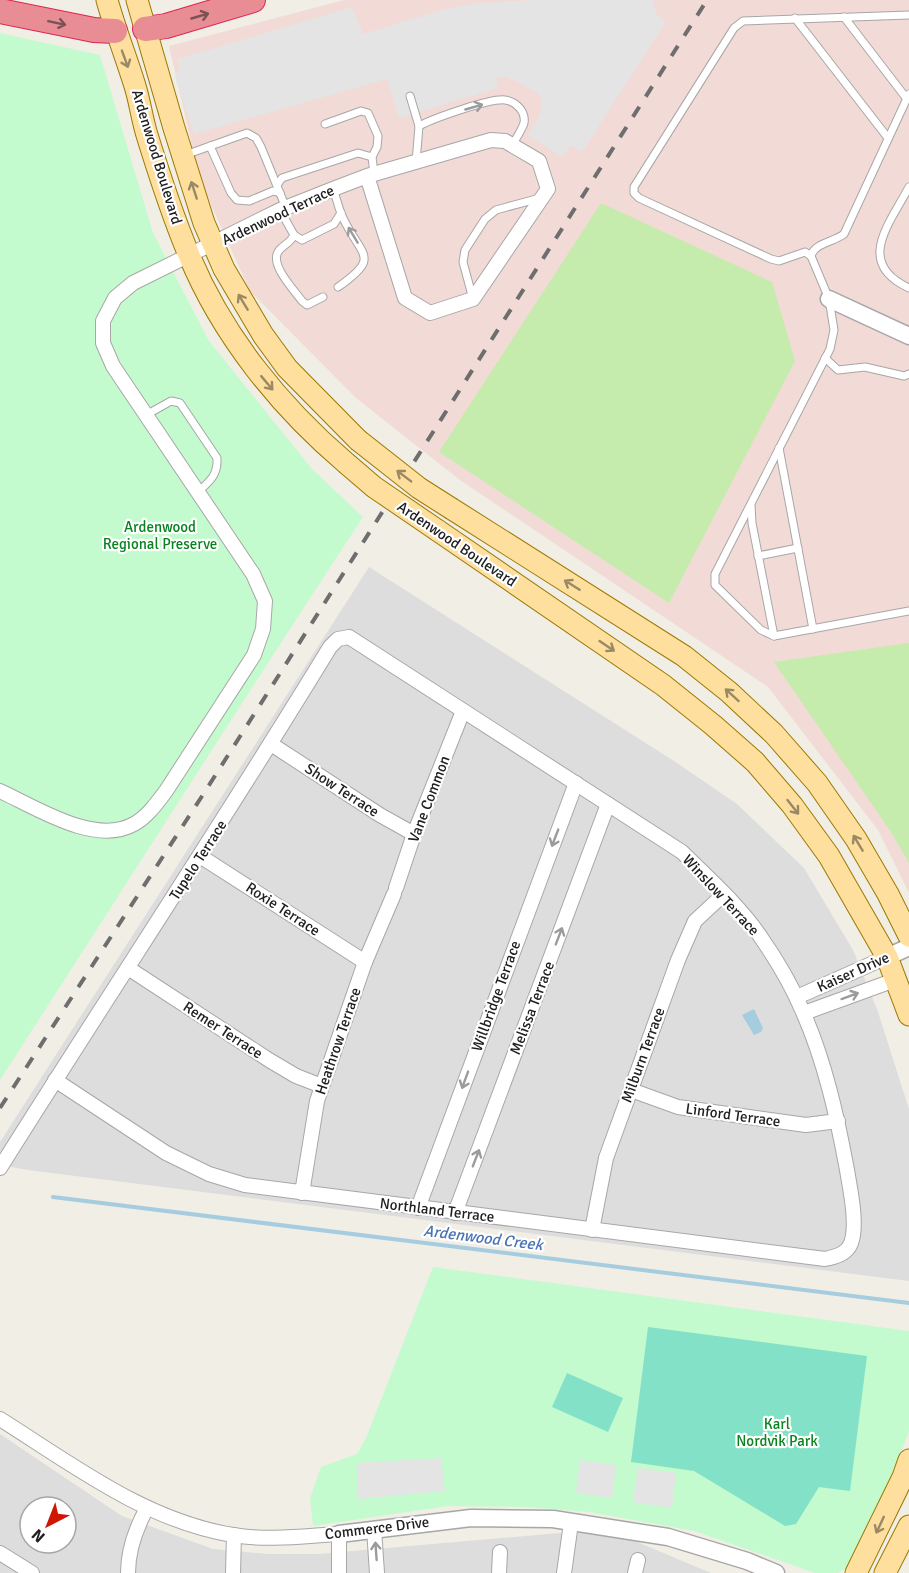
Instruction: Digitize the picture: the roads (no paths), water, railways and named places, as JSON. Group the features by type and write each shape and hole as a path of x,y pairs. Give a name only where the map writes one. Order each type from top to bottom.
{"highway":[{"path":"145,29 161,27 253,0"},
{"path":"0,11 94,30 115,30"}],"main road":[{"name":"Ardenwood Boulevard","path":"107,0 115,30 136,87 147,134 189,255 217,312 255,368 295,416 374,486 663,685 713,724 755,762 792,805 829,856 887,957 902,977 909,1015"},
{"name":"Ardenwood Boulevard","path":"137,0 212,245 263,335 287,368 358,440 419,488 684,656 729,692 774,734 817,783 856,839 909,936"},
{"path":"115,30 145,29"},
{"path":"856,1573 909,1460"},
{"path":"891,1568 909,1526"}],"street":[{"name":"Ardenwood Terrace","path":"0,791 77,826 96,831 116,831 135,824 152,809 166,791 254,655 264,629 264,601 253,574 113,366 103,343 103,321 115,298 133,283 283,209 371,175 491,140 513,144 539,161 548,189 543,197"},
{"path":"371,175 405,298 430,313 473,299 543,197"},
{"path":"829,299 909,336"},
{"name":"Winslow Terrace","path":"338,639 349,637 682,852 724,894 759,935 797,997 804,1013 838,1121 851,1193 853,1219 851,1243 844,1252"},
{"name":"Tupelo Terrace","path":"0,1168 330,648 338,639"},
{"name":"Vane Common","path":"395,891 414,834 463,711"},
{"name":"Show Terrace","path":"271,744 380,815 414,834"},
{"name":"Willbridge Terrace","path":"418,1208 576,783"},
{"name":"Melissa Terrace","path":"455,1213 608,804"},
{"name":"Roxie Terrace","path":"200,856 365,962"},
{"name":"Heathrow Terrace","path":"302,1193 313,1123 322,1086 365,962 395,891"},
{"name":"Milburn Terrace","path":"592,1230 606,1158 678,960 695,921 724,894"},
{"name":"Kaiser Drive","path":"797,997 909,947"},
{"name":"Remer Terrace","path":"128,968 268,1060 296,1076 322,1086"},
{"name":"Kaiser Drive","path":"804,1013 902,977"},
{"name":"Northland Terrace","path":"56,1080 166,1153 209,1174 245,1185 825,1259 844,1252"},
{"name":"Linford Terrace","path":"631,1090 678,1107 806,1125 838,1121"},
{"name":"Commerce Drive","path":"0,1419 109,1488 147,1508 191,1524 234,1535 296,1538 471,1518 553,1519 668,1538 747,1561 776,1573"},
{"path":"128,1573 128,1558 138,1524 147,1508"},
{"path":"564,1573 571,1522"},
{"path":"374,1529 377,1573"},
{"path":"339,1534 339,1573"},
{"path":"233,1573 234,1535"},
{"path":"499,1573 500,1552"},
{"path":"0,1571 4,1555 32,1573"}],"lane":[{"path":"909,15 743,21 734,28 634,187 634,193 639,198 771,259 779,261 805,252 811,256 829,299 834,330 830,349 751,503 714,579 715,585 761,630 774,636 909,611"},
{"path":"811,256 815,248 844,234 908,97 844,17"},
{"path":"795,18 888,138"},
{"path":"410,96 419,126 416,162"},
{"path":"419,126 432,119 504,99 516,104 524,116 524,124 513,144"},
{"path":"325,124 361,111 368,112 378,136 377,147 372,157 371,175"},
{"path":"183,156 247,133 256,138 261,147 280,193 283,209 294,236 302,240 334,224 341,213"},
{"path":"210,146 231,193 237,200 249,201 273,191 280,193"},
{"path":"277,185 282,178 358,153 372,157"},
{"path":"909,188 879,244 879,258 885,272 897,283 909,288"},
{"path":"333,189 341,213 364,255 363,265 358,273 338,287"},
{"path":"473,299 463,262 465,249 486,219 496,210 543,197"},
{"path":"294,236 291,242 279,249 276,257 277,267 307,305 324,297"},
{"path":"825,358 838,370 865,367 904,376 909,374"},
{"path":"147,415 171,401 180,403 217,458 218,469 210,481 198,492"},
{"path":"779,448 813,629"},
{"path":"751,503 752,523 774,636"},
{"path":"758,556 798,548"}],"water":[{"path":"754,1009 763,1028 761,1032 754,1035 742,1015"}],"waterway":[{"name":"Ardenwood Creek","path":"53,1197 909,1303"}],"railway":[{"path":"0,1108 206,790 707,0"}],"park label":[{"name":"Ardenwood Regional Preserve","path":"160,536"},
{"name":"Karl Nordvik Park","path":"777,1432"}]}
